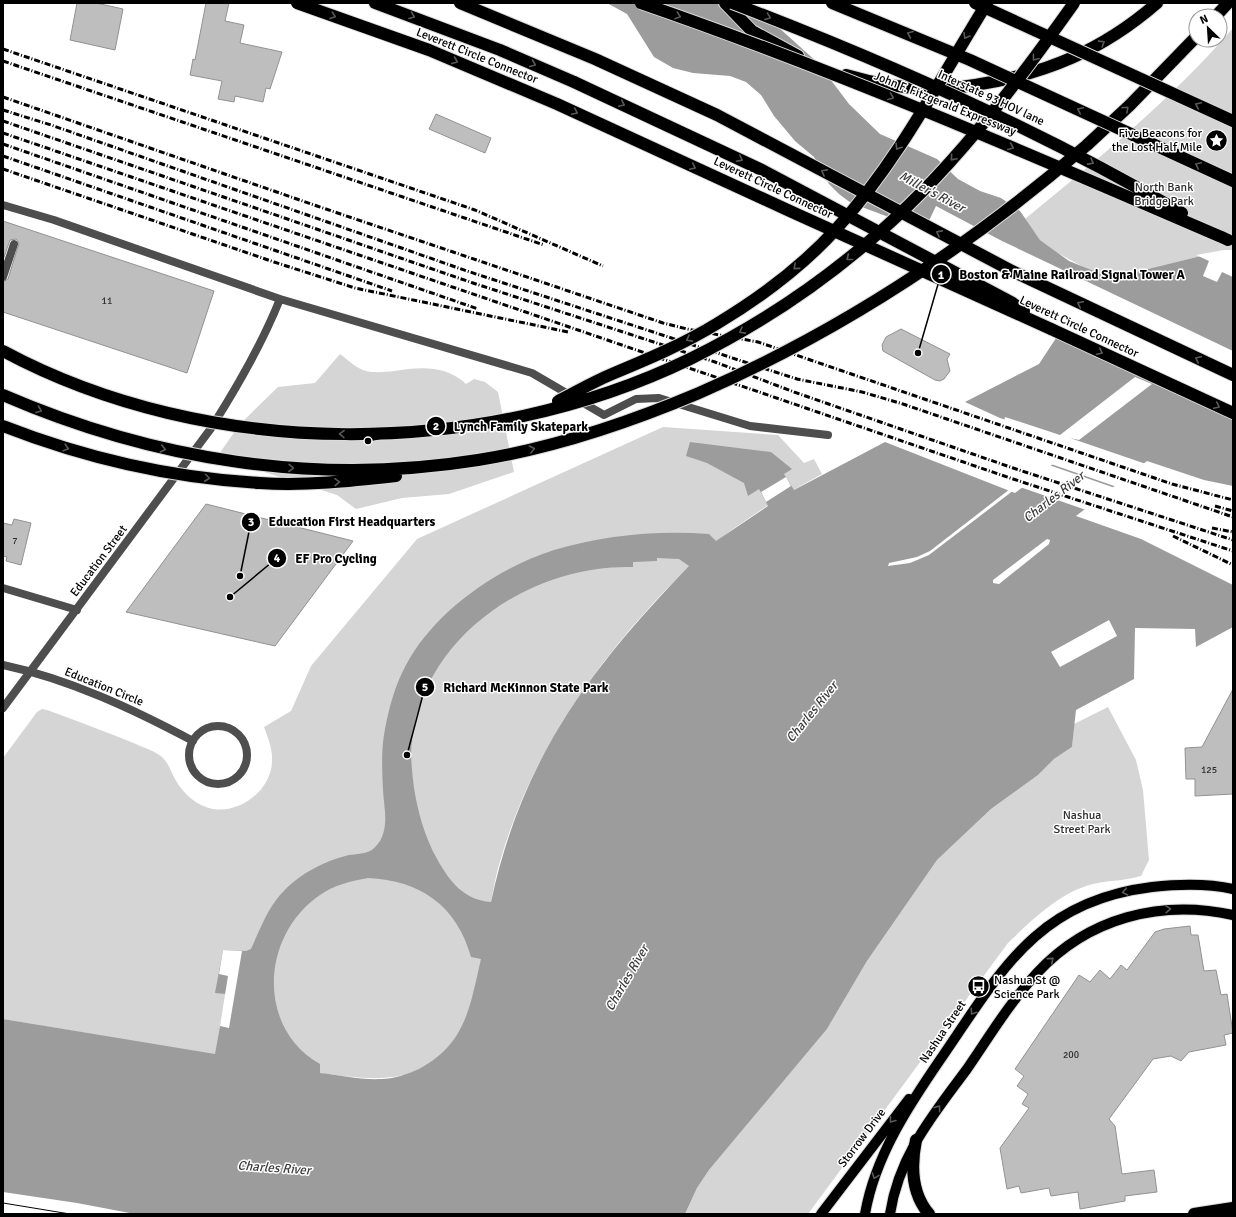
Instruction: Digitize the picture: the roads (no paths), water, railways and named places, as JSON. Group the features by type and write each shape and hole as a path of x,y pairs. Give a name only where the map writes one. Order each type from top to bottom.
{"highway":[{"name":"Leverett Circle Connector","path":"297,3 429,50 557,104 1232,413"},
{"path":"375,3 520,58 685,133 798,189 1011,302 1051,329"},
{"name":"Leverett Circle Connector","path":"460,3 588,56 717,115 1012,271 1233,375"},
{"name":"John F. Fitzgerald Expressway","path":"642,3 734,35 920,108 1230,241"},
{"path":"725,3 752,31 795,55 823,68 848,76 896,86 931,89 986,83 1056,66 1093,49 1132,23 1157,3"},
{"name":"Interstate 93 HOV lane","path":"732,3 834,44 1018,125 1085,158 1230,241"},
{"path":"832,3 970,60 1233,181"},
{"path":"975,3 1233,121"},
{"path":"533,414 611,374 655,356 706,330 769,289 811,253 848,216 882,171 987,3"},
{"path":"3,351 59,378 120,399 199,419 265,430 331,434 397,433 465,426 533,414 628,385 688,360 775,311 839,266 890,222 947,165 1020,78 1074,3"},
{"path":"3,426 68,449 109,460 183,475 260,483 342,482 421,474 514,454 578,437 639,417 732,378 791,349 850,316 937,261 1019,201 1087,145 1130,105 1188,45"},
{"path":"3,395 62,419 126,439 187,454 246,463 297,468 384,470 449,464 514,454"},
{"path":"916,1140 912,1161 914,1179 919,1197 930,1214"},
{"path":"1194,1214 1233,1208"}],"main road":[{"name":"Nashua Street","path":"865,1214 874,1178 885,1152 915,1096 1002,971 1026,943 1055,920 1072,910 1105,897 1143,888 1193,885 1233,889"},
{"path":"890,1214 899,1175 916,1140 1024,989 1048,962 1073,942 1102,926 1148,911 1184,908 1233,914"},
{"name":"Storrow Drive","path":"821,1214 899,1110 927,1080"}],"street":[{"path":"3,205 54,220 280,299 532,373 604,415 636,399 659,398 750,426 828,435"},
{"path":"3,277 14,244"},
{"name":"Education Street","path":"3,708 212,426 240,383 265,336 280,299"},
{"path":"3,355 212,426"},
{"path":"3,588 77,610"},
{"name":"Education Circle","path":"3,665 30,672 124,706 193,741"},
{"path":"225,727 233,730 240,736 245,744 248,756 245,768 238,777 227,784 215,785 206,782 192,769 189,760 189,750 193,741 206,728 225,727"}],"water":[{"path":"607,3 748,3 767,17 818,63 849,104 880,134 937,159 958,179 980,191 1001,198 1020,211 1040,240 1069,261 1111,278 1209,254 1233,252 1233,486 1204,480 1147,461 1076,516 1141,539 1233,585 1233,627 1196,647 1195,629 1135,628 1134,679 1076,710 1072,747 1054,759 1038,775 991,809 937,860 867,961 827,1029 709,1170 697,1188 685,1214 3,1214 3,1019 215,1054 226,994 215,993 223,950 246,951 251,949 265,918 276,900 282,892 300,877 330,861 349,855 370,851 380,841 383,835 385,823 382,775 383,744 388,713 393,697 402,673 418,646 433,627 469,594 511,568 532,558 573,545 611,537 650,533 709,534 716,541 768,506 759,489 748,496 744,483 707,463 686,456 690,442 771,452 792,469 784,474 794,490 885,442 1015,493 1079,444 1000,418 965,402 1039,364 1064,326 1062,311 1048,294 978,240 926,225 894,219 851,203 829,184 814,157 795,141 774,116 761,95 746,82 730,76 693,73 673,68 654,57 627,14","holes":["657,558 679,559 689,566 620,642 564,719 541,760 521,803 504,850 491,902 481,901 465,894 447,875 433,851 420,816 413,782 411,757 412,739 421,702 438,668 461,638 490,613 522,593 558,578 595,569 633,567 633,562 657,561","368,878 404,884 420,890 434,899 446,910 456,923 465,939 471,957 481,959 464,1022 447,1048 435,1059 419,1069 410,1073 386,1079 365,1079 320,1073 320,1064 299,1048 285,1028 276,1005 274,981 277,957 286,933 300,912 320,895 331,889 349,882"]}],"tram line":[{"path":"3,1203 70,1214"}],"railway":[{"path":"3,49 475,210 603,266"},
{"path":"3,61 544,245"},
{"path":"3,97 317,206 663,323 758,342 1172,484 1233,500"},
{"path":"3,110 51,125 467,271 797,379 862,392 903,404 1233,517"},
{"path":"3,121 473,283 715,362 794,392 1013,468 1233,540"},
{"path":"3,133 1010,478 1233,551"},
{"path":"3,144 478,309"},
{"path":"3,156 392,291"},
{"path":"3,169 274,262 355,288 568,332"},
{"path":"1215,506 1233,511"},
{"path":"1212,528 1233,532"},
{"path":"1173,536 1233,565"}],"place":[{"name":"Five Beacons for the Lost Half Mile","path":"1217,140"},
{"name":"Boston & Maine Railroad Signal Tower A","path":"918,353"},
{"name":"Lynch Family Skatepark","path":"368,441"},
{"name":"Education First Headquarters","path":"240,576"},
{"name":"EF Pro Cycling","path":"230,597"},
{"name":"Richard McKinnon State Park","path":"407,755"},
{"name":"Nashua St @ Science Park","path":"979,987"}],"park label":[{"name":"North Bank Bridge Park","path":"1164,194"},
{"name":"Nashua Street Park","path":"1082,822"}],"water label":[{"name":"Miller's River","path":"932,192"},
{"name":"Charles River","path":"1054,497"},
{"name":"Charles River","path":"812,712"},
{"name":"Charles River","path":"627,978"},
{"name":"Charles River","path":"274,1168"}]}
